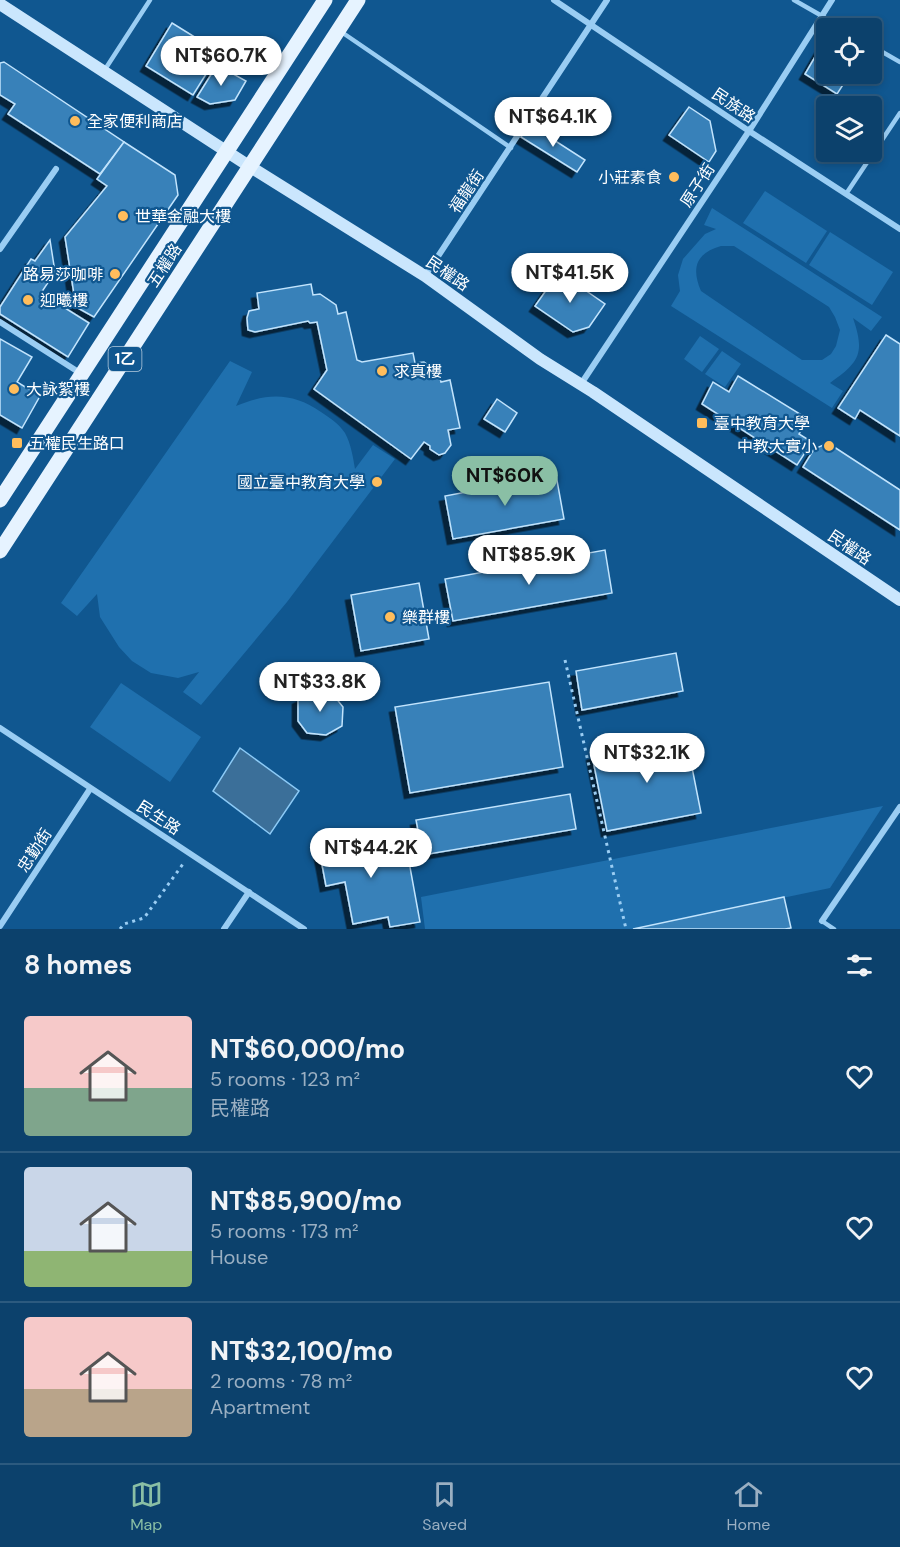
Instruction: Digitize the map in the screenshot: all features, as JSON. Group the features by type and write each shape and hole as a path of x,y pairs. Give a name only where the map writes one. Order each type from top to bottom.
{"main road":[{"name":"五權路","path":"2,491 82,374 325,0"},
{"name":"五權路","path":"0,550 358,0"},
{"name":"民權路","path":"0,4 249,166 425,276 540,359 581,384 900,600"}],"street":[{"name":"民族路","path":"554,0 900,230"},
{"name":"福龍街","path":"425,276 608,0"},
{"name":"原子街","path":"581,384 749,131 832,0"},
{"path":"0,249 56,169"},
{"path":"0,322 82,374"},
{"name":"民生路","path":"0,728 304,929"},
{"name":"忠勤街","path":"0,926 90,789"},
{"path":"822,921 900,807"},
{"path":"224,929 249,892"}],"lane":[{"path":"104,72 150,0"},
{"path":"794,0 826,18"},
{"path":"339,30 511,148"},
{"path":"882,52 900,62"},
{"path":"846,194 900,113"},
{"path":"822,921 834,929"}],"path":[{"path":"566,660 626,929"},
{"path":"120,929 124,924 144,918 190,853"}],"shaded area":[{"path":"765,191 827,231 806,263 743,223"},
{"path":"712,208 882,317 871,331 853,318 859,348 854,362 830,383 843,391 832,408 671,306 680,291 678,275 683,259 705,234 716,229 704,225","holes":["721,246 734,246 829,307 840,330 836,346 831,354 822,360 802,360 701,291 696,275 696,268 701,257"]},
{"path":"830,232 893,272 872,305 809,265"},
{"path":"700,336 719,349 702,372 684,359"},
{"path":"722,351 741,364 725,387 705,374"},
{"path":"230,361 252,372 236,406 269,397 300,401 324,414 342,429 350,446 355,469 373,445 395,459 287,602 201,705 183,692 199,672 178,678 151,673 132,661 119,647 100,617 97,594 77,616 61,603"},
{"path":"121,683 201,737 170,782 90,727"},
{"path":"240,748 299,791 270,834 213,791"},
{"path":"883,806 830,888 633,929 425,929 421,897"}],"building":[{"path":"172,23 206,44 199,55 213,63 193,95 146,66"},
{"path":"816,55 816,81 805,74"},
{"path":"4,62 124,142 100,174 8,114 15,104 0,95 0,63"},
{"path":"217,65 246,81 235,100 210,104 197,97"},
{"path":"821,84 844,84 837,94"},
{"path":"689,107 710,121 716,151 709,162 669,135"},
{"path":"529,124 585,160 577,172 521,137"},
{"name":"世華金融大樓","path":"124,142 175,175 178,195 94,317 76,307 65,237 107,186 97,179"},
{"name":"迎曦樓","path":"50,240 55,272 41,293 89,323 68,357 0,314 0,307 31,259 35,261"},
{"path":"559,272 605,304 589,327 573,332 535,306"},
{"name":"求真樓","path":"311,284 313,295 320,294 336,305 338,314 346,312 357,360 362,362 413,353 415,363 424,362 438,372 441,382 450,380 460,428 448,430 451,445 445,453 439,455 424,442 411,459 314,389 327,370 317,322 308,321 255,332 248,330 249,311 259,309 257,293"},
{"path":"886,335 900,344 900,436 860,410 855,419 838,408"},
{"name":"大詠絮樓","path":"0,339 32,357 17,382 40,396 22,428 0,415"},
{"path":"738,376 808,419 799,434 812,442 797,465 702,404 713,382 729,392"},
{"path":"497,399 517,413 505,432 484,419"},
{"path":"828,443 900,490 900,530 803,467 814,449"},
{"path":"556,475 564,519 453,539 445,496"},
{"path":"605,550 612,593 453,621 445,579"},
{"name":"樂群樓","path":"419,583 429,639 361,651 351,595"},
{"path":"676,653 683,691 582,710 576,671"},
{"path":"549,682 563,767 410,793 395,707"},
{"path":"314,691 331,692 343,707 342,726 326,735 307,733 298,721 298,699"},
{"path":"686,737 701,813 607,831 592,755"},
{"path":"570,794 576,829 423,855 416,820"},
{"path":"381,831 386,860 408,856 420,922 390,927 388,917 353,924 345,882 326,886 318,843"},
{"path":"784,897 791,928 633,929"}],"place":[{"name":"全家便利商店","path":"75,121"},
{"name":"小莊素食","path":"674,177"},
{"name":"世華金融大樓","path":"123,216"},
{"name":"路易莎咖啡","path":"115,274"},
{"name":"迎曦樓","path":"28,300"},
{"name":"求真樓","path":"382,371"},
{"name":"大詠絮樓","path":"14,389"},
{"name":"臺中教育大學","path":"702,423"},
{"name":"五權民生路口","path":"17,443"},
{"name":"中教大實小","path":"829,446"},
{"name":"國立臺中教育大學","path":"377,482"},
{"name":"樂群樓","path":"390,617"}]}
